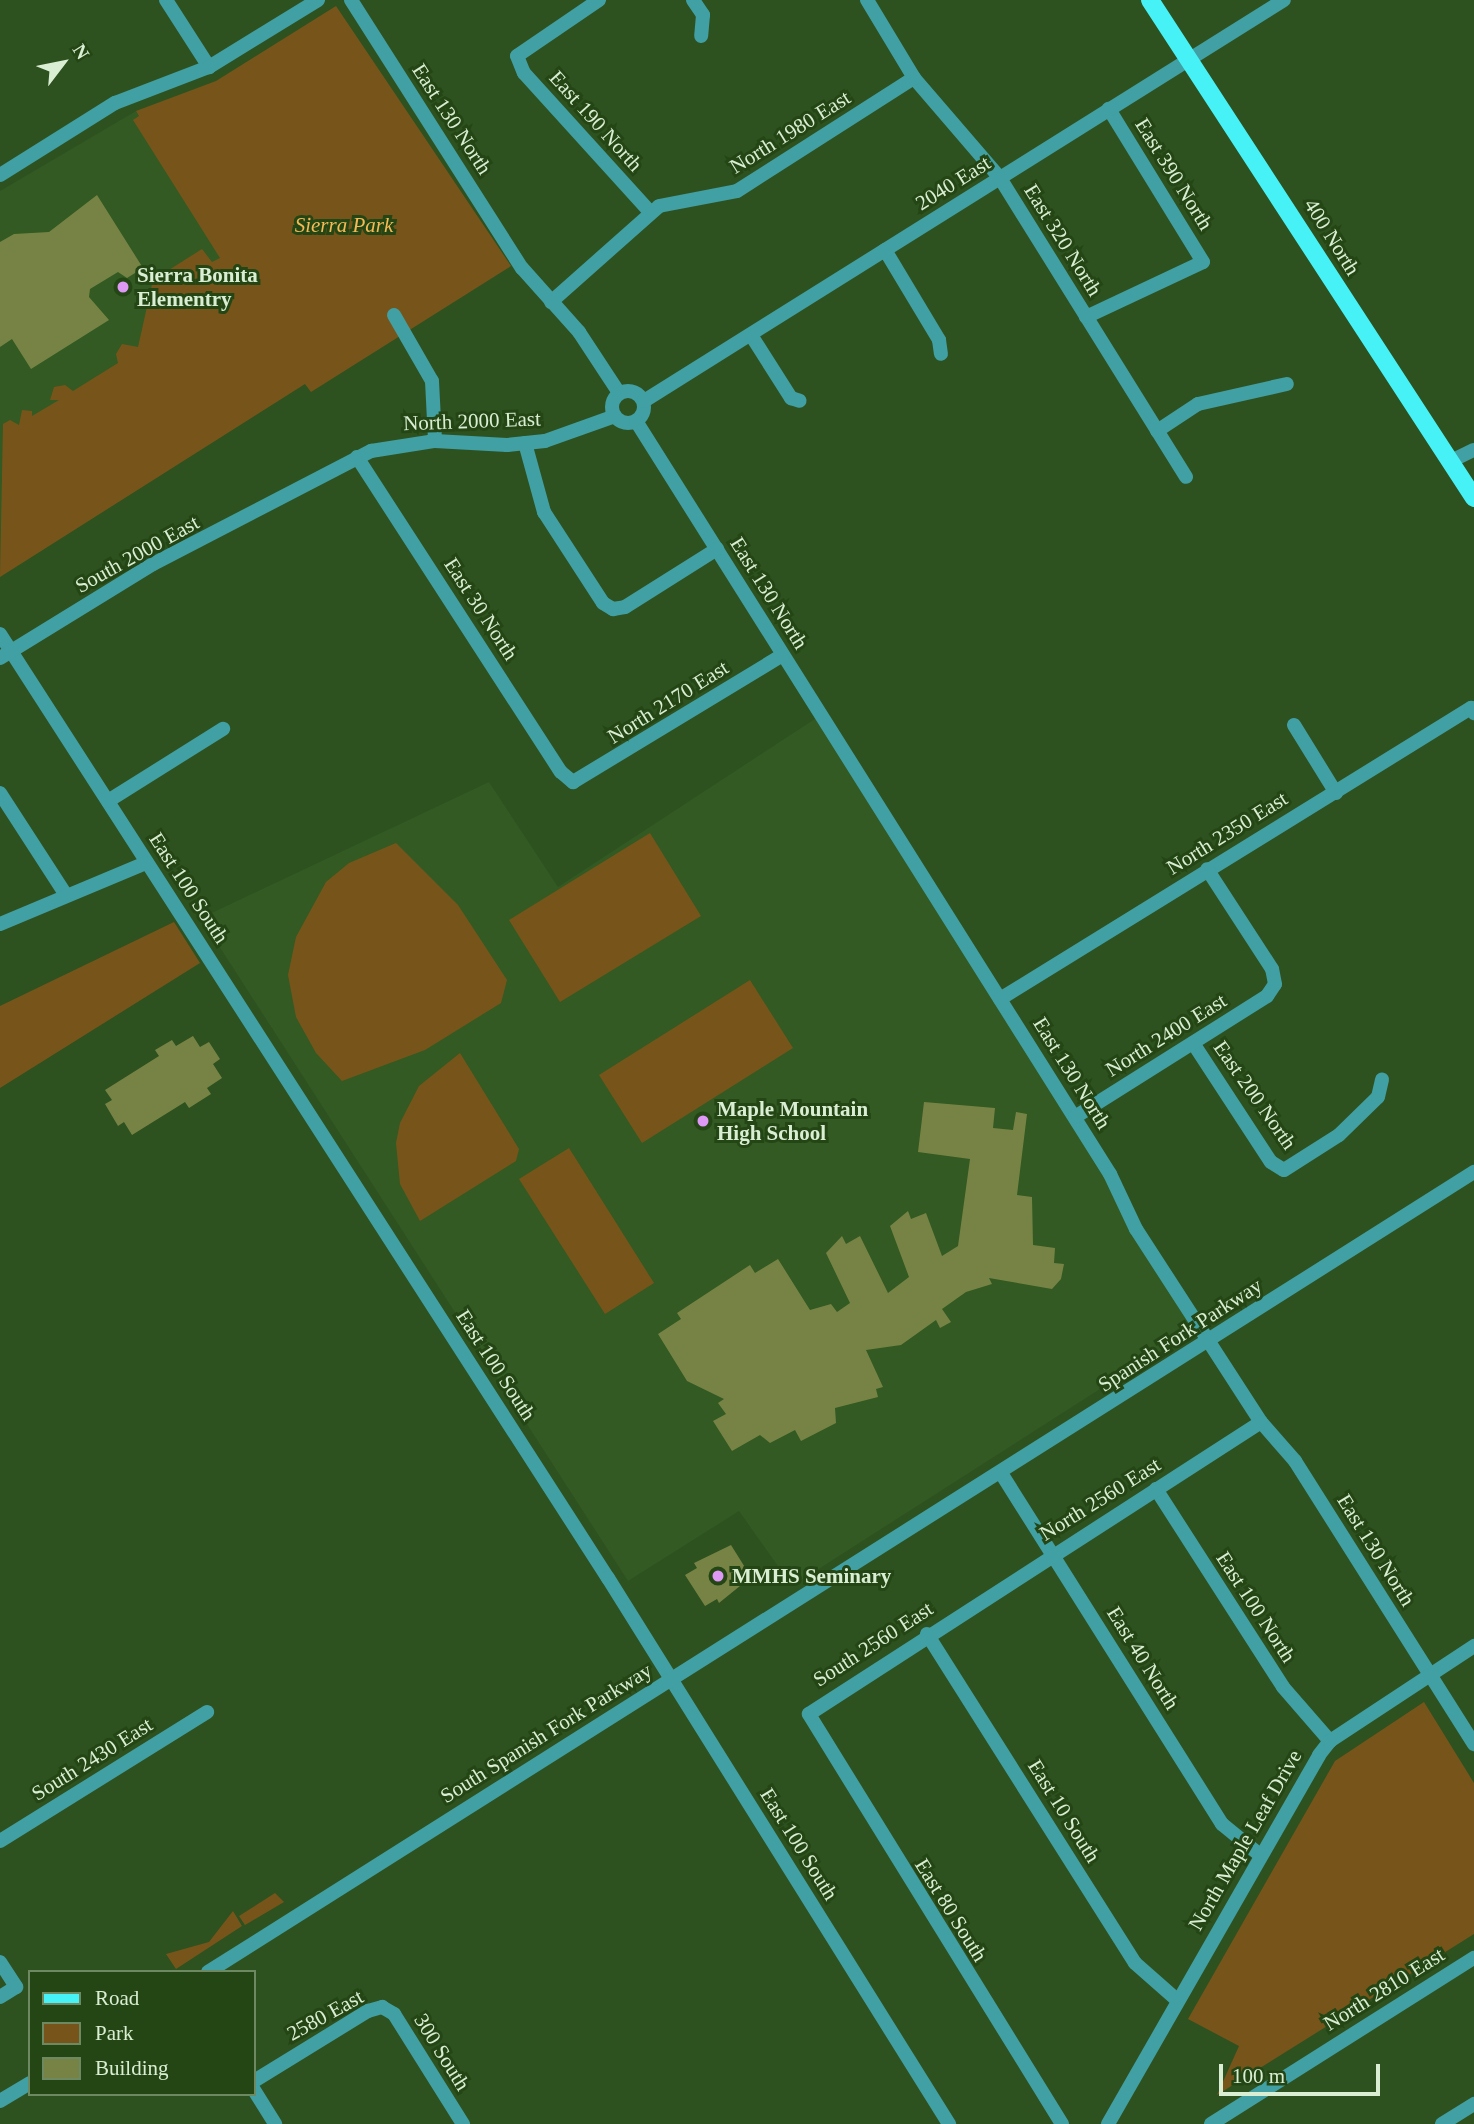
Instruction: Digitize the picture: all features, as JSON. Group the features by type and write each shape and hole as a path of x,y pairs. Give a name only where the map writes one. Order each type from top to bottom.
{"main road":[{"name":"400 North","path":"1150,0 1474,498"}],"street":[{"path":"166,0 209,67"},
{"path":"1,173 115,103 209,67 318,0"},
{"name":"East 130 North","path":"351,0 522,268 579,332 619,393"},
{"name":"East 190 North","path":"599,0 516,56 524,73 650,212"},
{"path":"693,0 703,15 701,36"},
{"name":"East 320 North","path":"867,0 914,78 1000,178 1186,477"},
{"name":"2040 East","path":"643,401 1276,2"},
{"name":"North 1980 East","path":"551,302 650,212 737,191 914,78"},
{"name":"East 390 North","path":"1086,317 1203,262 1109,109"},
{"path":"886,250 939,340 941,354"},
{"path":"394,315 432,381 435,441"},
{"path":"751,335 791,397 800,401"},
{"path":"1157,431 1198,404 1287,384"},
{"path":"633,391 643,401 636,421 615,416 613,401 619,393 633,391"},
{"name":"North 2000 East","path":"295,488 357,457 435,441 525,443 569,435 615,416"},
{"name":"East 130 North","path":"636,421 1075,1117 1136,1228 1261,1422 1295,1461 1474,1744"},
{"path":"525,443 544,512 603,603 613,609 625,607 717,549"},
{"path":"1451,461 1474,450"},
{"name":"East 30 North","path":"357,457 561,772 573,782"},
{"name":"South 2000 East","path":"6,654 153,564 235,526 295,488"},
{"name":"East 100 South","path":"0,634 6,654 108,801 671,1679 949,2124"},
{"name":"North 2170 East","path":"573,782 783,655"},
{"name":"North 2350 East","path":"1000,999 1471,708 1474,713"},
{"path":"1294,725 1336,793"},
{"path":"108,801 223,729"},
{"path":"0,793 66,895"},
{"path":"0,924 146,863"},
{"name":"North 2400 East","path":"1075,1117 1267,996 1275,984 1272,969 1207,869"},
{"name":"East 200 North","path":"1193,1042 1271,1162 1284,1170 1339,1135 1378,1097 1382,1079"},
{"name":"Spanish Fork Parkway","path":"907,1530 1474,1172"},
{"name":"North 2560 East","path":"961,1612 1261,1422"},
{"name":"East 40 North","path":"1001,1473 1222,1824 1260,1855"},
{"name":"East 100 North","path":"1156,1489 1283,1686 1330,1741"},
{"name":"South Spanish Fork Parkway","path":"211,1970 907,1530"},
{"name":"South 2560 East","path":"808,1714 961,1612"},
{"name":"East 10 South","path":"927,1634 1135,1964 1177,2000"},
{"name":"North Maple Leaf Drive","path":"1108,2124 1200,1956 1330,1741 1474,1646"},
{"name":"South 2430 East","path":"0,1841 207,1712"},
{"name":"East 80 South","path":"808,1714 1062,2124"},
{"name":"North 2810 East","path":"1211,2124 1227,2120 1474,1958"},
{"path":"0,1962 16,1987 0,1997"},
{"name":"2580 East","path":"256,2080 368,2011 382,2007"},
{"name":"300 South","path":"382,2007 396,2017 463,2124"},
{"path":"0,2101 28,2083"},
{"path":"256,2093 275,2124"},
{"path":"1442,2124 1474,2104"}],"shaded area":[{"name":"Sierra Bonita Elementry","path":"136,111 306,383 0,577 0,191"},
{"name":"Maple Mountain High School","path":"821,715 1200,1325 792,1586 739,1511 628,1581 201,918 489,782 558,887"}],"green space":[{"name":"Sierra Park","path":"336,6 511,266 311,392 305,384 0,577 3,424 10,420 19,425 22,410 32,411 32,416 59,400 50,400 54,387 65,385 73,391 118,363 116,354 122,344 138,347 153,280 202,249 212,262 220,258 133,120 139,116 136,111 216,81"},
{"path":"650,833 701,916 560,1002 509,920"},
{"path":"396,843 458,905 507,980 501,1003 425,1050 342,1081 316,1053 296,1017 288,975 296,937 326,882 349,863"},
{"path":"174,922 200,963 0,1088 0,1006"},
{"path":"750,980 793,1048 642,1143 599,1075"},
{"path":"460,1053 519,1149 516,1161 420,1221 400,1184 396,1143 400,1123 419,1086"},
{"path":"569,1148 654,1283 605,1314 519,1179"},
{"path":"1424,1702 1474,1783 1474,1934 1217,2095 1239,2046 1188,2019 1335,1761"},
{"path":"275,1893 284,1902 245,1925 239,1916"},
{"path":"233,1911 242,1926 176,1969 166,1954 209,1942"}],"building":[{"path":"97,195 143,268 127,278 118,272 90,289 89,297 109,320 31,369 12,339 0,347 0,242 14,234 49,232"},
{"path":"193,1036 200,1047 209,1042 220,1059 213,1064 222,1078 207,1088 211,1094 189,1108 185,1102 132,1135 124,1122 118,1126 105,1104 112,1100 105,1090 159,1056 155,1050 172,1040 176,1046"},
{"name":"Maple Mountain High School","path":"924,1102 995,1108 993,1128 1013,1130 1016,1112 1027,1114 1017,1195 1032,1197 1033,1245 1055,1248 1054,1263 1064,1264 1061,1279 1052,1289 989,1278 992,1284 966,1292 942,1309 951,1322 940,1328 936,1320 901,1345 866,1350 883,1387 876,1389 878,1397 835,1408 836,1423 801,1441 795,1430 770,1443 760,1435 732,1451 713,1421 726,1414 718,1403 724,1399 687,1381 658,1334 681,1319 677,1313 750,1265 755,1273 778,1259 810,1310 831,1304 837,1312 850,1303 826,1253 842,1236 846,1244 860,1236 888,1293 909,1277 890,1226 908,1211 911,1219 926,1213 942,1256 958,1246 970,1159 918,1152"},
{"name":"MMHS Seminary","path":"731,1545 751,1577 719,1603 717,1599 705,1606 685,1575 697,1568 694,1563"}],"place":[{"name":"Sierra Bonita Elementry","path":"123,287"},
{"name":"Maple Mountain High School","path":"703,1121"},
{"name":"MMHS Seminary","path":"718,1576"}]}
